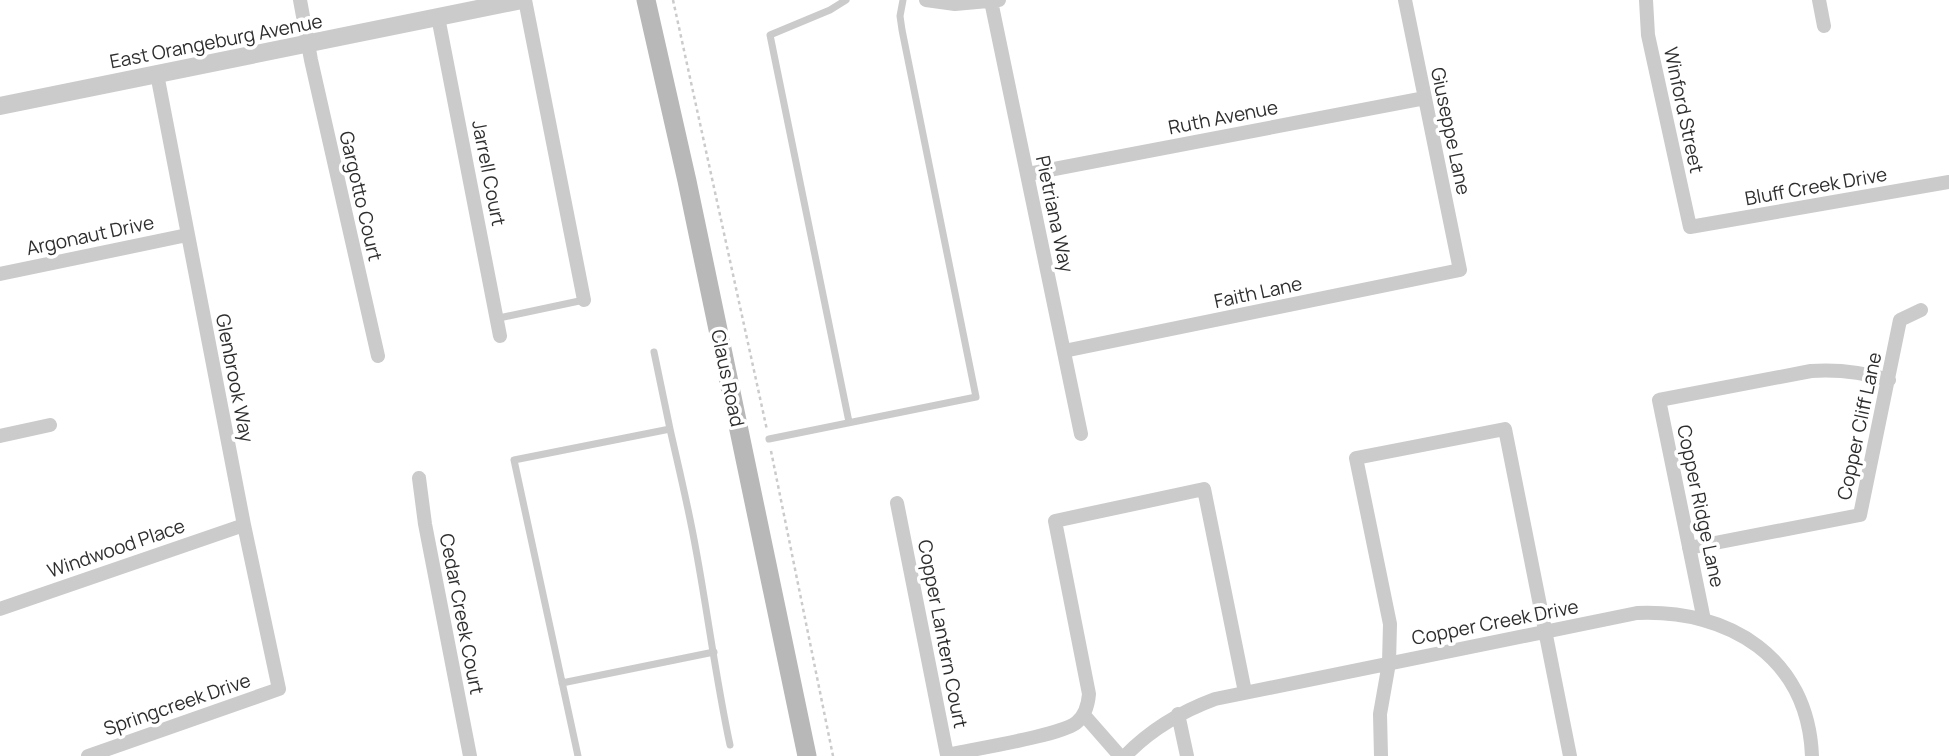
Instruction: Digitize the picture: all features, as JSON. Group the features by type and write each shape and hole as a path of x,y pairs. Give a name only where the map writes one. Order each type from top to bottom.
{"main road":[{"name":"Claus Road","path":"646,0 687,181 807,756"}],"street":[{"name":"Gargotto Court","path":"300,0 307,44 378,356"},
{"name":"East Orangeburg Avenue","path":"0,106 518,0"},
{"path":"518,0 584,300"},
{"path":"926,0 956,4 995,1"},
{"name":"Giuseppe Lane","path":"1405,0 1460,270"},
{"name":"Winford Street","path":"1646,0 1648,35 1690,227"},
{"path":"1819,0 1824,26"},
{"name":"Pietriana Way","path":"995,1 1081,434"},
{"name":"Jarrell Court","path":"438,17 499,318 500,336"},
{"name":"Glenbrook Way","path":"157,74 244,524 279,688"},
{"name":"Ruth Avenue","path":"1028,174 1425,98"},
{"name":"Bluff Creek Drive","path":"1690,227 1949,182"},
{"name":"Argonaut Drive","path":"0,274 187,235"},
{"name":"Faith Lane","path":"1064,351 1460,270"},
{"name":"Copper Cliff Lane","path":"1689,548 1860,515 1900,320 1921,310"},
{"name":"Copper Ridge Lane","path":"1704,620 1659,400 1811,371 1835,369 1864,372 1889,380"},
{"path":"0,436 50,425"},
{"path":"1381,756 1380,714 1389,663 1390,624 1356,458 1505,429 1570,756"},
{"name":"Cedar Creek Court","path":"419,478 425,524 470,756"},
{"path":"1122,756 1084,715 1089,694 1055,521 1203,489 1245,692"},
{"name":"Copper Lantern Court","path":"897,503 947,755 1066,728 1084,715"},
{"name":"Windwood Place","path":"0,609 244,524"},
{"name":"Copper Creek Drive","path":"1122,756 1154,729 1215,699 1637,613 1681,614 1728,628 1747,638 1778,664 1800,697 1807,717 1812,756"},
{"name":"Springcreek Drive","path":"88,756 279,688"},
{"path":"1178,715 1187,756"}],"lane":[{"path":"846,0 830,10 771,35 849,422"},
{"path":"769,439 976,397 902,30 900,16 903,0"},
{"path":"499,318 584,300"},
{"path":"654,352 696,546 714,652 715,674 730,745"},
{"path":"578,756 514,460 670,429"},
{"path":"562,683 714,652"}],"path":[{"path":"673,0 769,439 833,756"}]}
